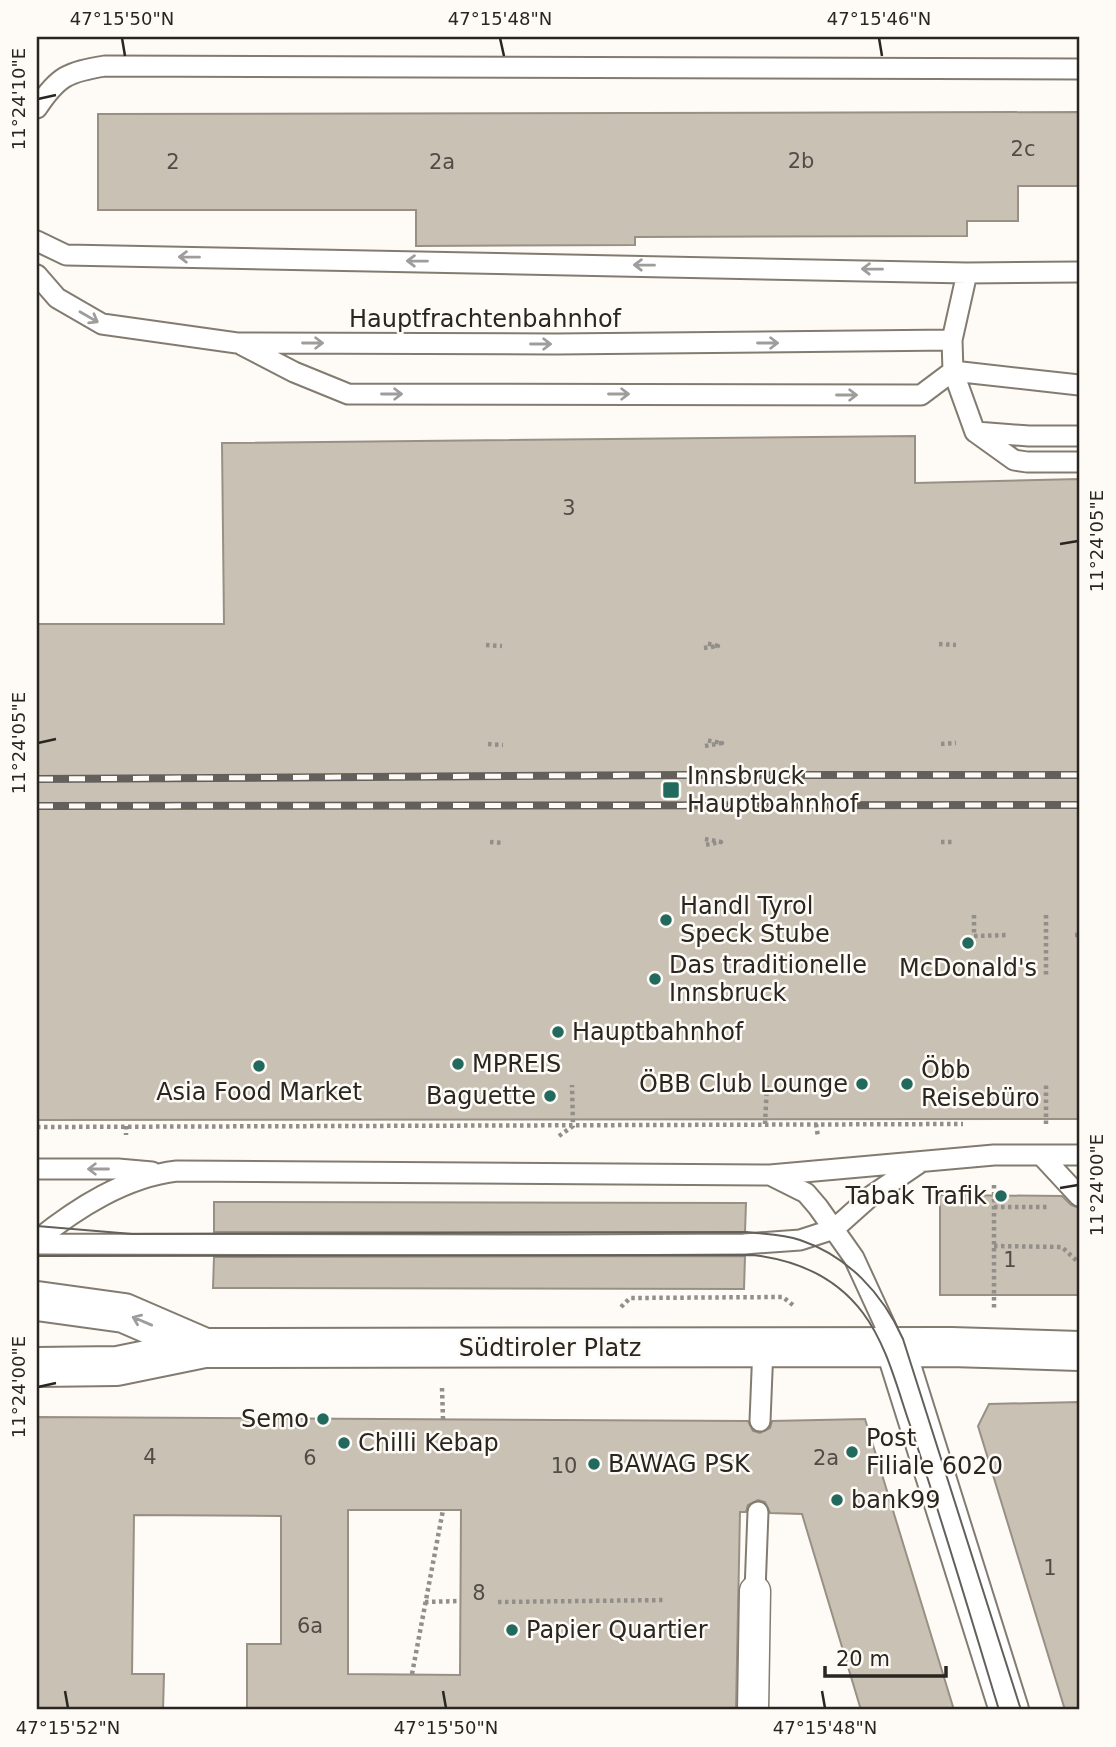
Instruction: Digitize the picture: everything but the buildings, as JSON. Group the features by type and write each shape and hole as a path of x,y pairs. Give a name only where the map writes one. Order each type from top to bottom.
{"street":[{"name":"Südtiroler Platz","path":"37,1301 124,1313 205,1348"},
{"name":"Südtiroler Platz","path":"37,1367 117,1366 205,1348 895,1347 1079,1351"},
{"path":"895,1347 1009,1710"},
{"path":"753,1710 755,1591"}],"lane":[{"path":"37,108 58,80 82,70 105,66 1079,69"},
{"path":"37,241 66,255 967,273 1079,272"},
{"path":"967,273 952,340 953,371 975,432 1014,460 1079,462"},
{"name":"Hauptfrachtenbahnhof","path":"37,275 57,298 102,324 237,343 556,344 952,340"},
{"path":"237,343 293,372 348,394 921,395 953,371 1079,385"},
{"path":"975,432 1079,436"},
{"path":"1041,1155 1079,1196"},
{"path":"37,1169 770,1175 994,1156 1079,1155"},
{"path":"37,1242 744,1244 800,1240 834,1229 871,1196 920,1162"},
{"path":"37,1242 76,1211 120,1187 160,1172"},
{"path":"770,1175 806,1194 834,1229 854,1258 895,1347"},
{"path":"760,1421 763,1347"},
{"path":"755,1591 758,1512"}],"path":[{"path":"939,644 956,645"},
{"path":"486,645 502,646"},
{"path":"941,744 956,743"},
{"path":"488,744 503,745"},
{"path":"490,842 503,843"},
{"path":"941,842 955,842"},
{"path":"974,915 974,936 1009,935"},
{"path":"1046,915 1046,977"},
{"path":"572,1084 573,1126"},
{"path":"1046,1084 1046,1124"},
{"path":"765,1125 766,1085"},
{"path":"816,1124 818,1137"},
{"path":"37,1127 994,1124 994,1348"},
{"path":"1033,1124 1057,1124"},
{"path":"126,1126 126,1135"},
{"path":"559,1136 573,1126"},
{"path":"994,1207 1055,1207"},
{"path":"994,1246 1062,1247 1079,1263"},
{"path":"412,1674 443,1510"},
{"path":"498,1602 666,1600"},
{"path":"425,1602 460,1601"}],"tram line":[{"path":"37,1226 132,1234 746,1232 787,1236 817,1247 834,1256 862,1279 885,1307 903,1339 1021,1710"},
{"path":"37,1256 753,1255 785,1261 814,1272 852,1300 871,1325 885,1353 933,1496 999,1710"}],"railway":[{"path":"37,779 1079,775"},
{"path":"37,806 1079,805"}],"place":[{"name":"Innsbruck Hauptbahnhof","path":"671,790"},
{"name":"Handl Tyrol Speck Stube","path":"666,920"},
{"name":"McDonald's","path":"968,943"},
{"name":"Das traditionelle Innsbruck","path":"655,979"},
{"name":"Hauptbahnhof","path":"558,1032"},
{"name":"MPREIS","path":"458,1064"},
{"name":"Asia Food Market","path":"259,1066"},
{"name":"ÖBB Club Lounge","path":"862,1084"},
{"name":"Öbb Reisebüro","path":"907,1084"},
{"name":"Baguette","path":"550,1096"},
{"name":"Tabak Trafik","path":"1001,1196"},
{"name":"Semo","path":"323,1419"},
{"name":"Chilli Kebap","path":"344,1443"},
{"name":"Post Filiale 6020","path":"852,1452"},
{"name":"BAWAG PSK","path":"594,1464"},
{"name":"bank99","path":"837,1500"},
{"name":"Papier Quartier","path":"512,1630"}]}
